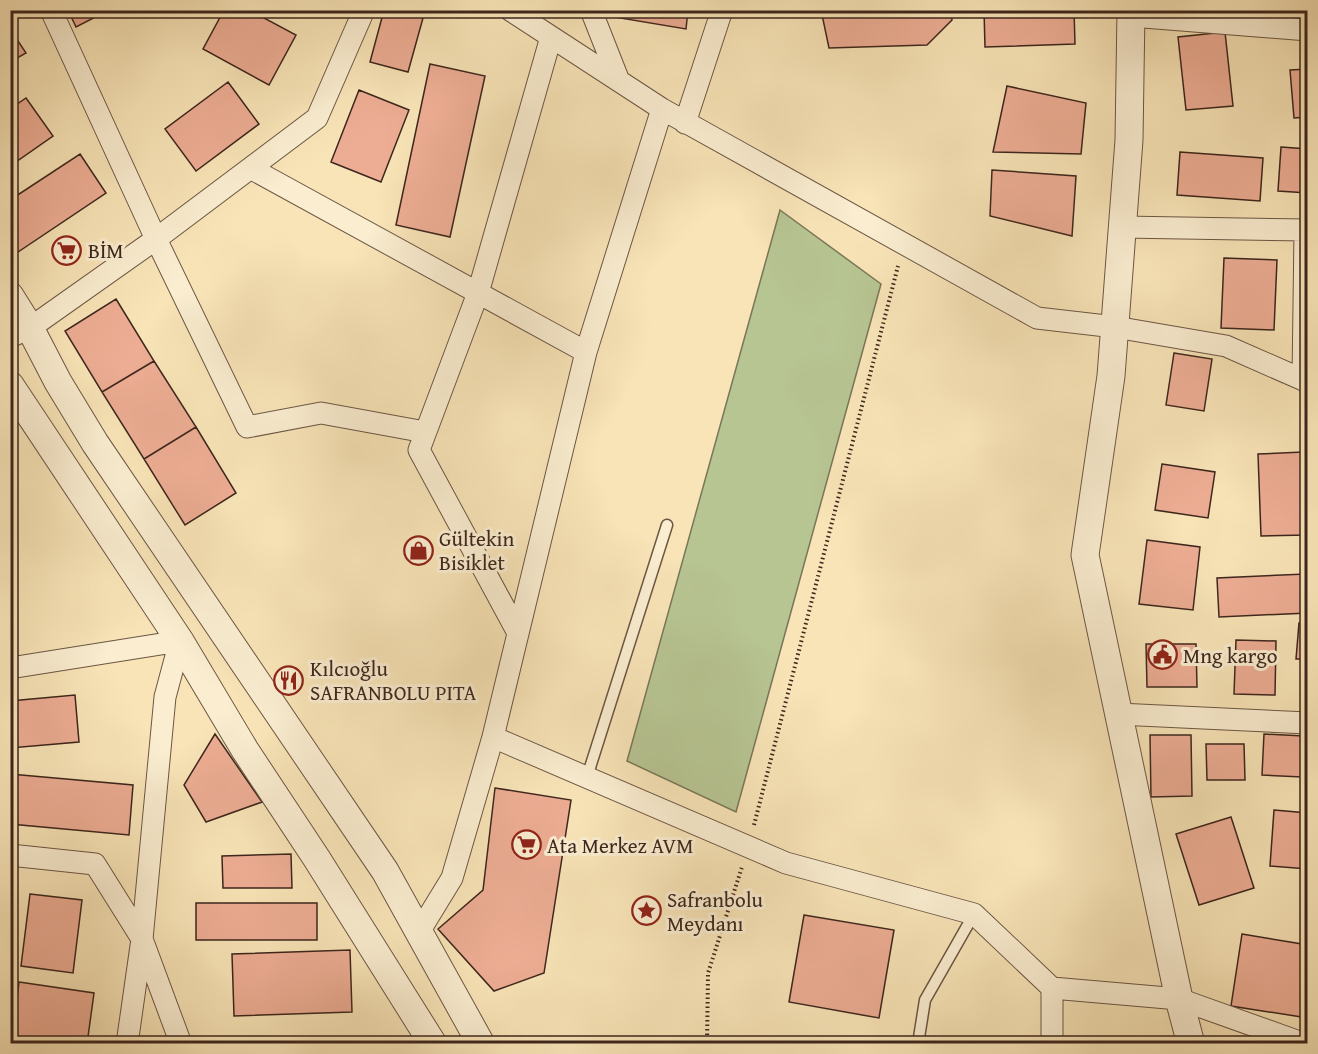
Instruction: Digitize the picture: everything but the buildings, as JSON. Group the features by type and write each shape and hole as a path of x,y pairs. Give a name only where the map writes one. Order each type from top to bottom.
{"street":[{"path":"51,10 156,239 248,427 321,413 425,432"},
{"path":"20,333 156,239 317,118 364,10"},
{"path":"510,10 662,110 1037,318 1115,327 1226,346 1306,381 1306,230 1122,227"},
{"path":"591,10 619,81"},
{"path":"685,123 722,10"},
{"path":"1191,1044 1179,999 1085,555 1111,376 1129,140 1131,13 1308,30"},
{"path":"518,633 419,450 477,293 551,37"},
{"path":"419,932 452,878 493,737 586,352 662,110"},
{"path":"252,169 586,352"},
{"path":"10,296 20,333 58,382 95,443 385,871 481,1044"},
{"path":"10,385 180,642 245,750 317,859 433,1044"},
{"path":"10,668 180,642"},
{"path":"127,1044 142,939 165,698 180,642"},
{"path":"1118,714 1308,723"},
{"path":"493,737 786,863 974,914 1052,988 1179,999 1305,1044"},
{"path":"10,855 95,864 142,939 181,1044"},
{"path":"1052,988 1052,1044"}],"lane":[{"path":"587,777 668,525"},
{"path":"918,1044 925,1000 974,914"}],"path":[{"path":"707,1044 708,973 748,848 903,244"}],"green space":[{"path":"780,210 881,284 736,812 627,761"}],"place":[{"name":"BİM","path":"67,250"},
{"name":"Gültekin Bisiklet","path":"418,550"},
{"name":"Mng kargo","path":"1162,655"},
{"name":"Kılcıoğlu SAFRANBOLU PITA","path":"289,680"},
{"name":"Ata Merkez AVM","path":"526,845"},
{"name":"Safranbolu Meydanı","path":"646,911"}]}
